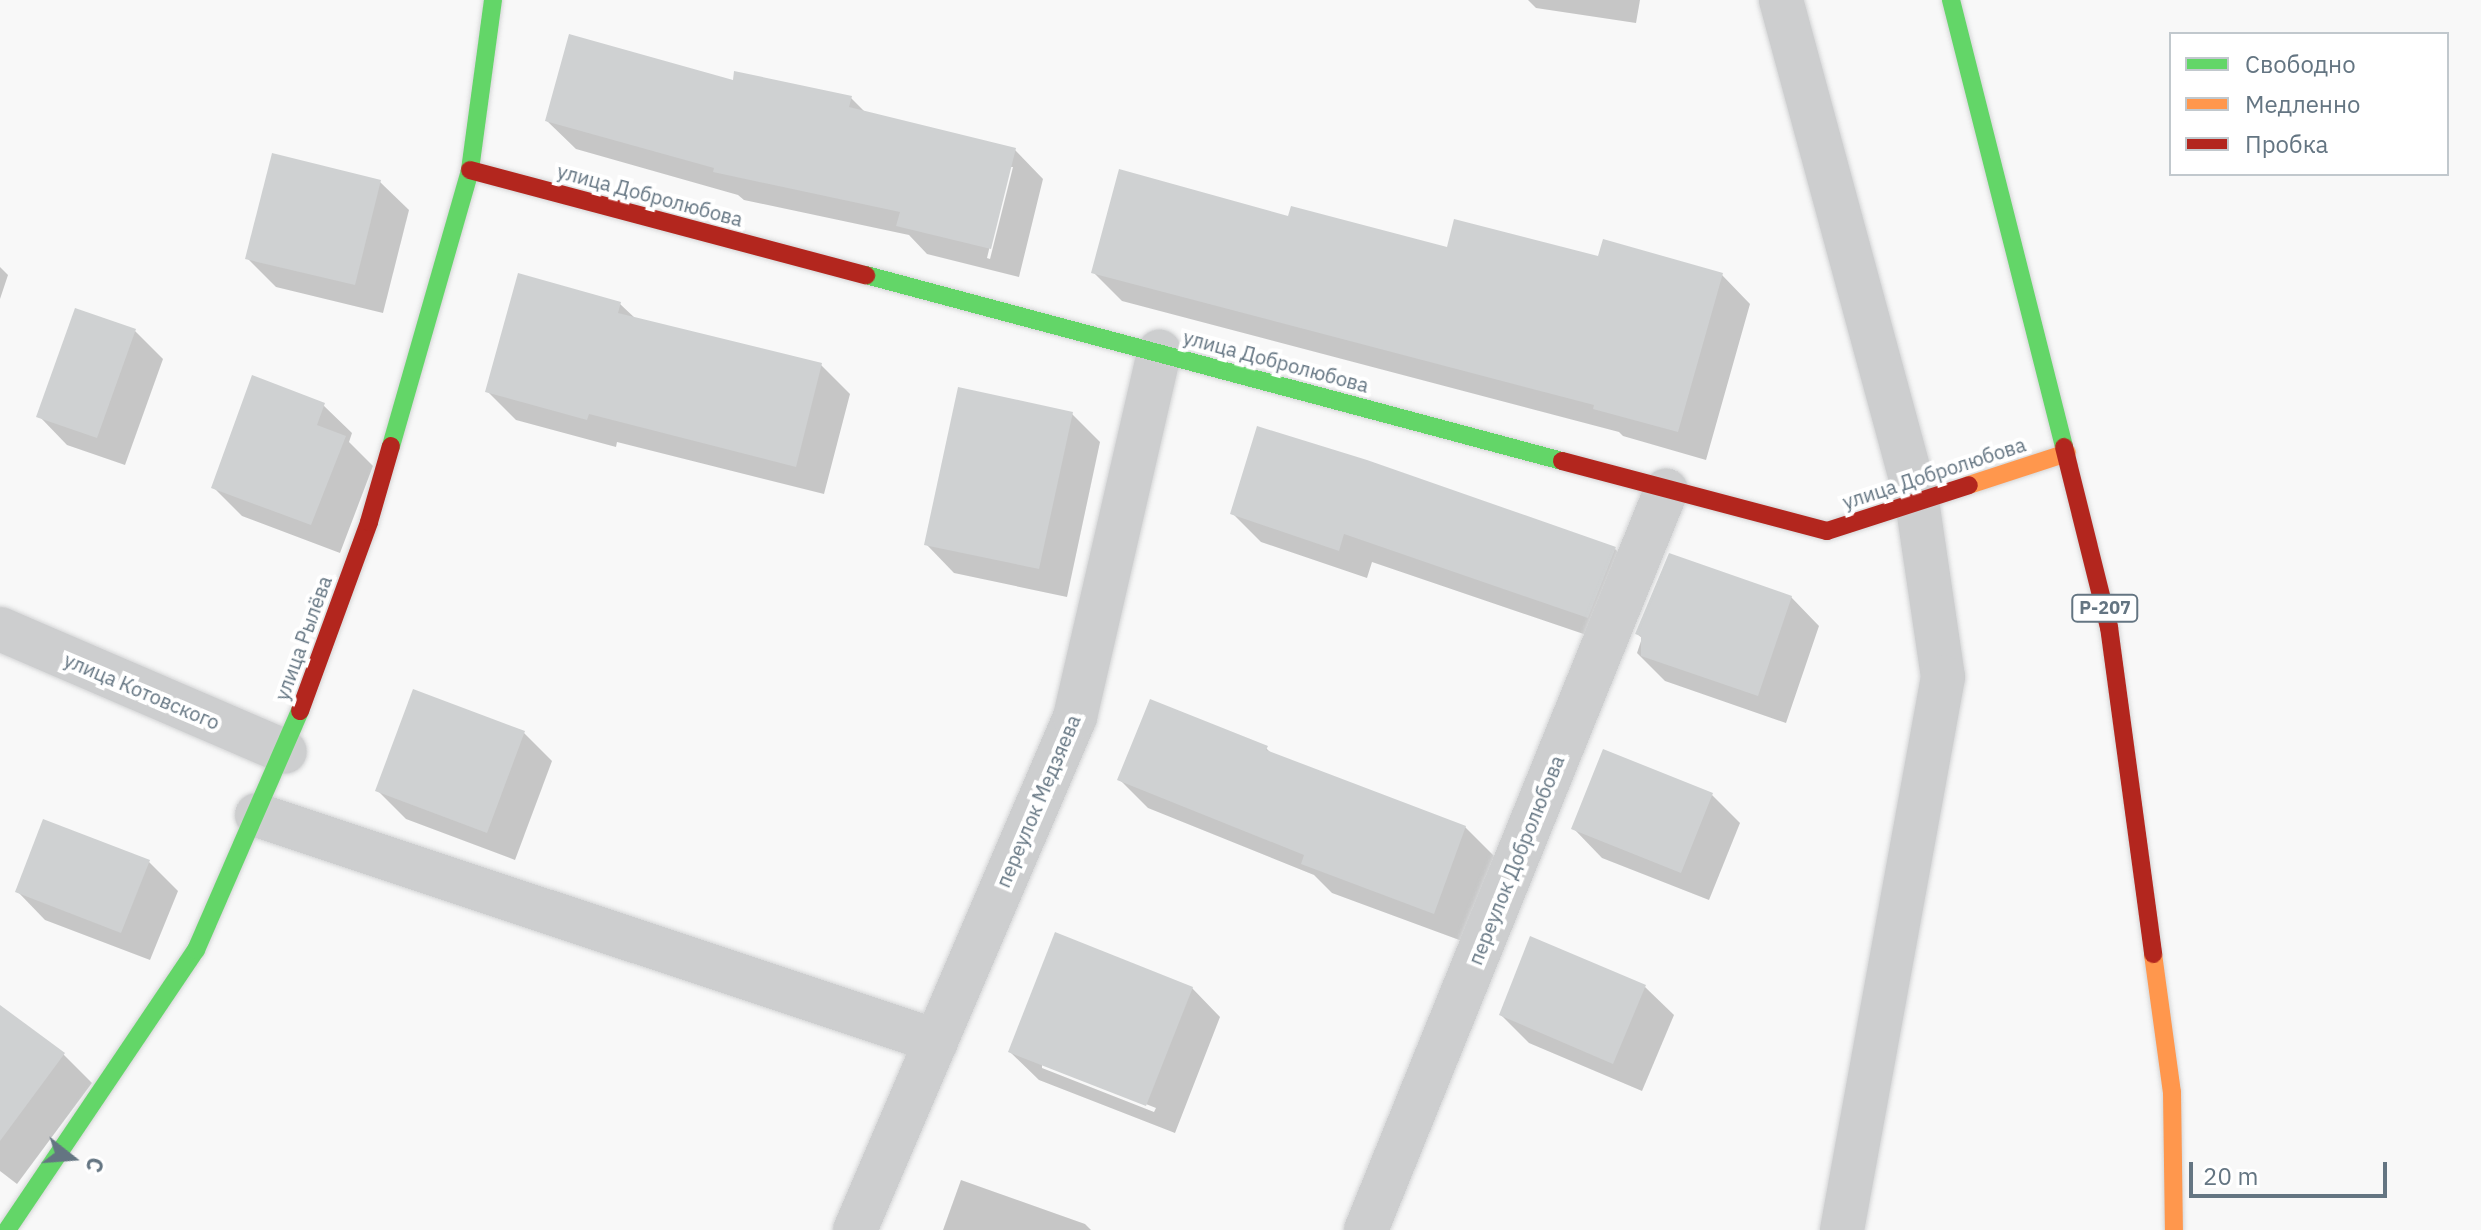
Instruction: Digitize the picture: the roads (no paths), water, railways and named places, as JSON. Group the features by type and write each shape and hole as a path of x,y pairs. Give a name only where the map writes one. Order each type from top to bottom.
{"street":[{"name":"улица Рылёва","path":"15,1228 196,950 285,752 369,522 470,170 493,0"},
{"path":"1781,0 1917,501 1943,677 1842,1230"},
{"name":"Р-207","path":"1951,0 2112,642 2172,1092 2174,1230"},
{"name":"улица Добролюбова","path":"470,170 1159,352 1666,491 1827,531 2067,453"},
{"name":"переулок Медзяева","path":"855,1230 1075,717 1159,352"},
{"name":"переулок Добролюбова","path":"1366,1230 1666,491"},
{"name":"улица Котовского","path":"0,629 285,752"},
{"path":"257,815 936,1041"}]}
